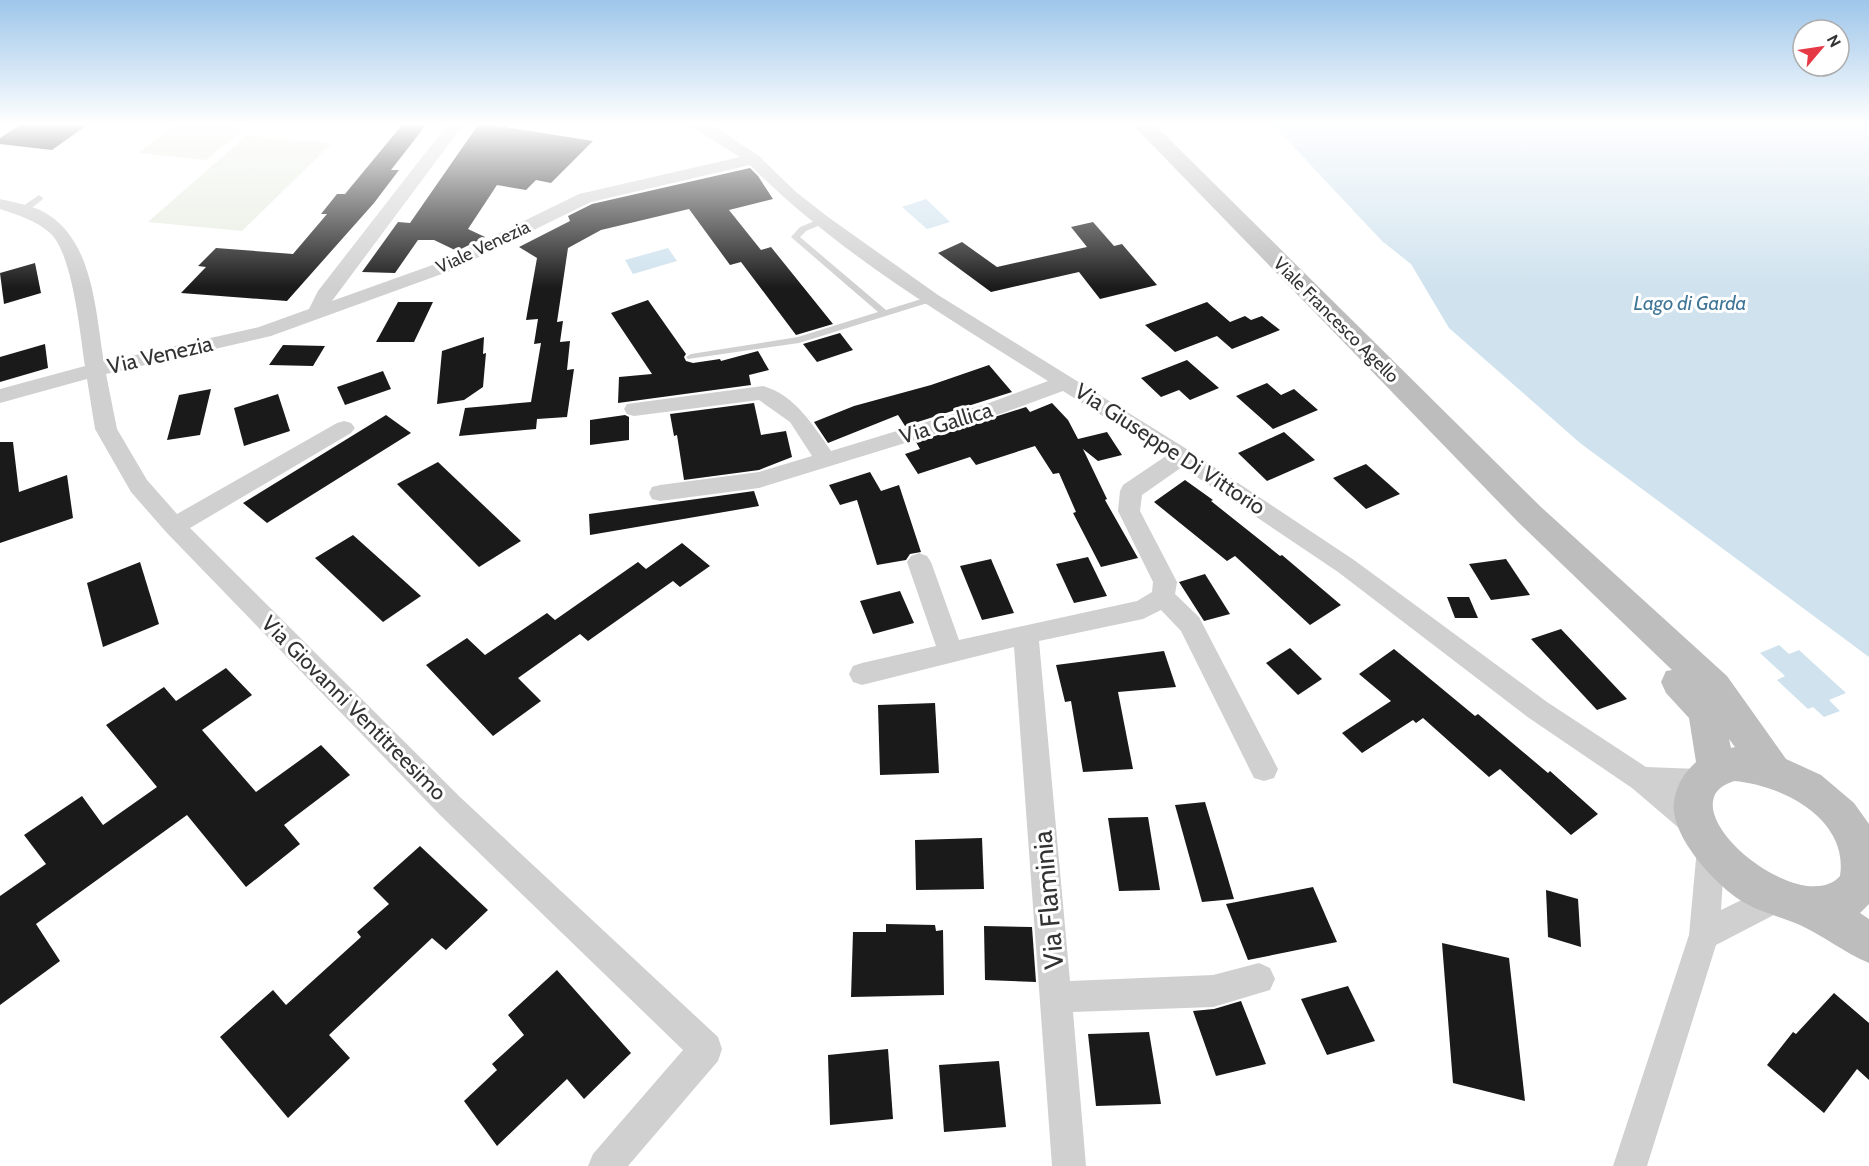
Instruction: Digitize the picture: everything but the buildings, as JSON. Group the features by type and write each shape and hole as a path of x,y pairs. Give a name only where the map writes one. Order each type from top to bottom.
{"main road":[{"name":"Viale Francesco Agello","path":"1197,179 1530,515 1714,687 1772,770"},
{"name":"Viale Francesco Agello","path":"1530,515 1706,712 1708,775 1694,794 1693,810 1705,838"},
{"path":"1708,775 1733,764 1772,770 1796,780 1818,795 1861,833 1866,880 1857,891 1844,901 1826,906 1790,902"},
{"path":"1705,838 1733,871 1751,884 1869,942"}],"street":[{"path":"318,311 326,295 414,179"},
{"name":"Viale Venezia","path":"318,311 444,267 585,198 665,179"},
{"name":"Via Giuseppe Di Vittorio","path":"773,179 790,196 822,221 931,299 1066,381 1346,566 1538,710 1642,779 1705,838"},
{"name":"Via Giovanni Ventitreesimo","path":"0,204 34,214 57,230 70,248 80,282 106,429 139,486 174,526 450,806 706,1048 605,1166"},
{"name":"Via Venezia","path":"0,396 96,370 264,332 318,311"},
{"name":"Via Gallica","path":"660,493 759,480 996,408 1066,381"},
{"path":"634,409 763,393 797,417 825,459"},
{"path":"174,526 344,428"},
{"path":"1163,597 1165,582 1129,511 1131,491 1182,456"},
{"path":"919,562 951,652"},
{"path":"862,674 1026,634 1143,609 1163,597"},
{"path":"1163,597 1190,624 1264,769"},
{"name":"Via Flaminia","path":"1026,634 1069,1166"},
{"path":"1642,779 1708,775"},
{"path":"1630,1166 1704,935 1705,838"},
{"path":"1704,935 1790,902"},
{"path":"1056,997 1213,992 1259,979"}],"lane":[{"path":"22,210 39,198"},
{"path":"822,221 803,229 795,237 884,313"},
{"path":"691,357 799,340 931,299"}],"shaded area":[{"path":"197,179 295,179 242,231 148,222"}],"water":[{"name":"Lago di Garda","path":"1324,179 1869,179 1869,657 1580,443 1449,328 1411,264 1382,241"},
{"path":"926,199 950,222 927,229 902,207"},
{"path":"668,248 677,261 633,274 625,260"},
{"path":"1779,645 1789,654 1799,650 1846,693 1829,700 1840,711 1824,717 1813,707 1808,709 1777,680 1785,676 1760,653"}]}
